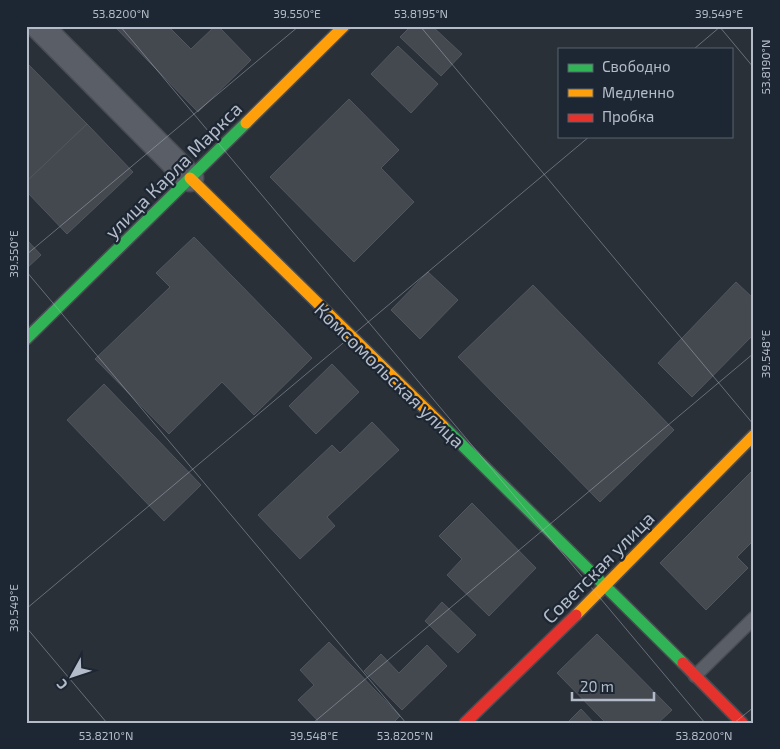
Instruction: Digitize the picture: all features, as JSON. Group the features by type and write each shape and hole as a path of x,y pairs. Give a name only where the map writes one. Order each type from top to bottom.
{"street":[{"name":"Комсомольская улица","path":"39,26 190,178 606,586 742,723"},
{"name":"улица Карла Маркса","path":"26,339 344,26"},
{"name":"Советская улица","path":"465,723 606,586 754,435"}],"lane":[{"path":"695,676 754,618"}],"building":[{"path":"114,26 168,26 191,49 215,26 218,26 251,60 198,112"},
{"path":"411,26 432,26 462,54 441,76 400,37"},
{"path":"398,46 438,84 411,113 371,74"},
{"path":"26,62 87,124 26,182"},
{"path":"349,99 399,150 381,168 414,202 354,262 270,177"},
{"path":"87,124 133,172 67,234 26,191 26,182"},
{"path":"194,237 312,358 254,415 222,382 169,434 95,359 170,287 156,273"},
{"path":"26,239 41,255 26,269"},
{"path":"428,272 458,300 420,339 391,310"},
{"path":"736,282 754,299 754,334 692,397 658,363"},
{"path":"533,285 674,430 600,502 458,357"},
{"path":"332,364 359,392 316,434 289,406"},
{"path":"104,384 201,485 164,521 67,420"},
{"path":"372,422 399,450 327,517 335,526 300,559 258,515 332,445 340,453"},
{"path":"754,469 754,540 737,557 748,568 706,610 660,563"},
{"path":"472,503 536,568 489,616 447,575 462,559 439,536"},
{"path":"442,602 476,635 458,653 425,621"},
{"path":"597,634 672,710 658,723 606,723 557,673"},
{"path":"329,642 400,716 393,723 320,723 298,700 314,685 300,670"},
{"path":"427,645 447,666 402,710 364,671 381,654 399,673"},
{"path":"581,709 594,723 567,723"}],"traffic: fast":[{"path":"26,339 246,123"},
{"path":"443,426 683,663"}],"traffic: slow":[{"path":"246,123 344,26"},
{"path":"190,178 443,426"},
{"path":"576,615 754,435"}],"traffic: jam":[{"path":"465,723 576,615"},
{"path":"683,663 742,723"}]}
